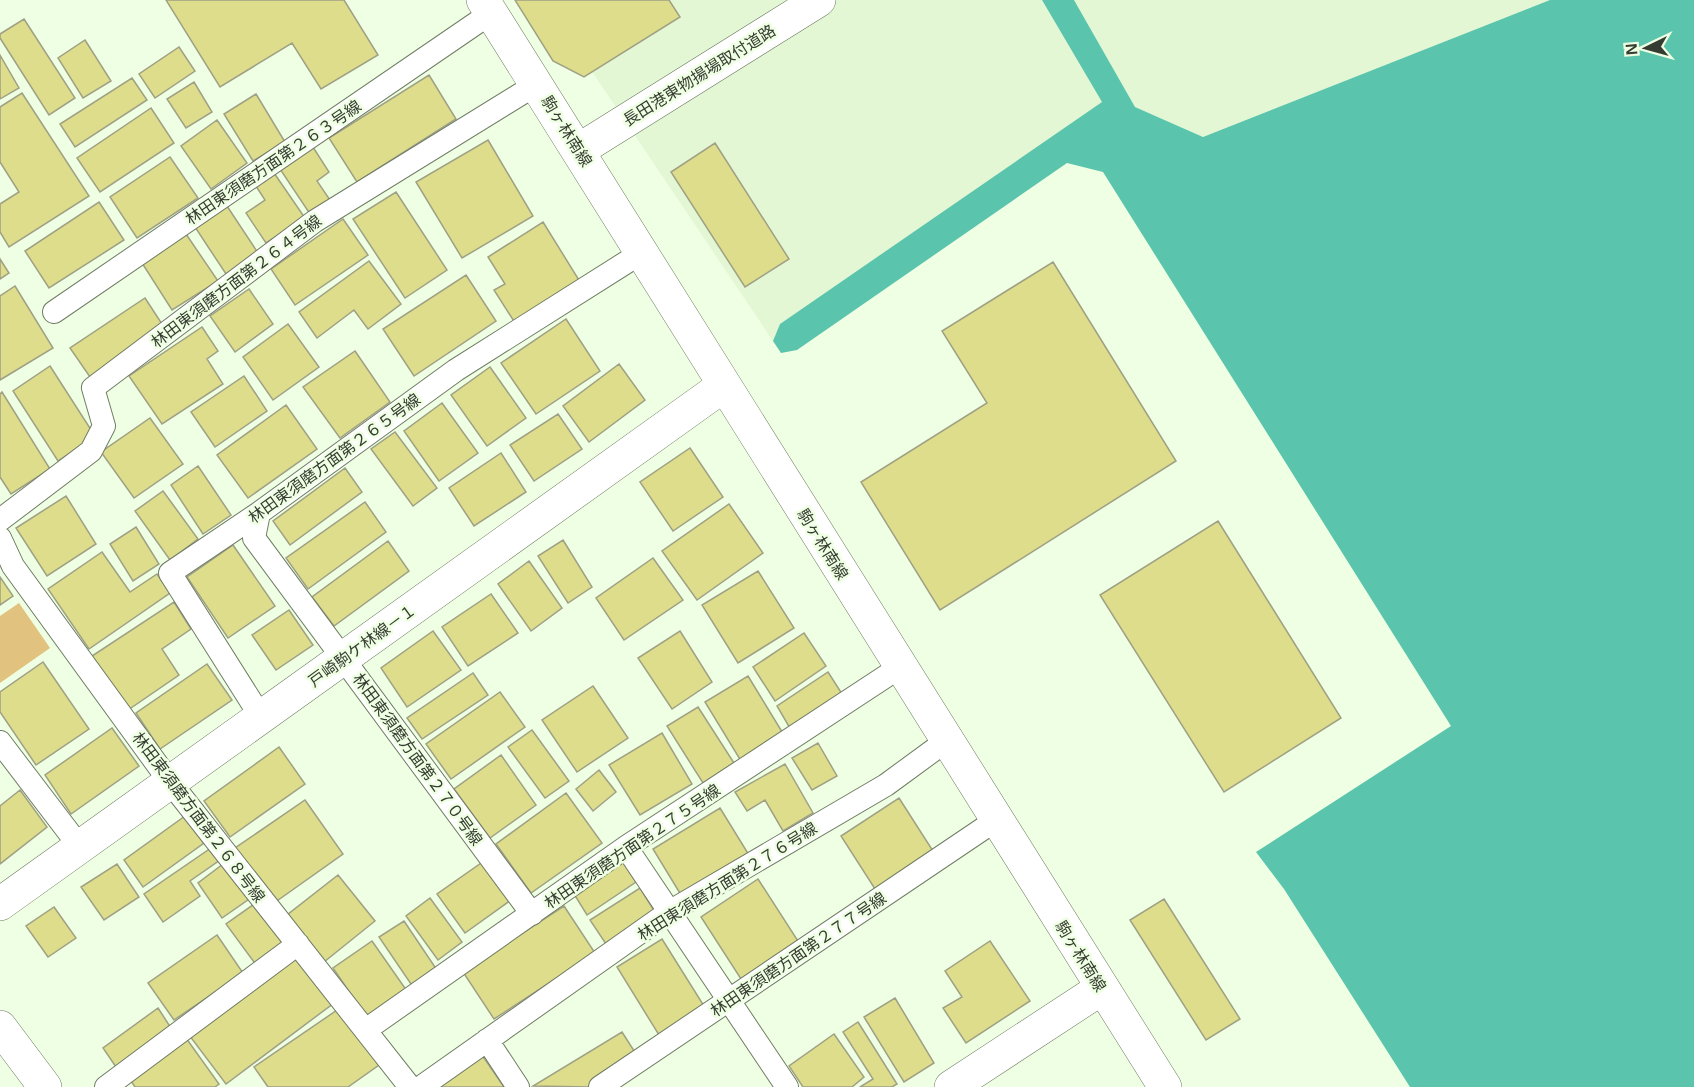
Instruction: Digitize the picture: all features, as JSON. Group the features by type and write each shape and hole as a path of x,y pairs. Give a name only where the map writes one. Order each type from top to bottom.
{"street":[{"name":"長田港東物揚場取付道路","path":"579,150 819,0"},
{"name":"駒ヶ林南線","path":"487,6 579,150 723,386 1165,1087"},
{"name":"戸崎駒ケ林線－１","path":"0,904 723,386"},
{"path":"951,1087 1102,988"},
{"path":"0,1027 45,1087"}],"lane":[{"name":"林田東須磨方面第２６３号線","path":"54,312 487,6"},
{"name":"林田東須磨方面第２６４号線","path":"0,520 91,451 104,426 93,388 315,221 537,84"},
{"name":"林田東須磨方面第２６５号線","path":"261,717 170,573 259,513 456,370 641,253"},
{"name":"林田東須磨方面第２７０号線","path":"259,513 254,538 345,658 532,914"},
{"name":"林田東須磨方面第２６８号線","path":"0,538 13,566 170,783 367,1029 410,1087"},
{"name":"林田東須磨方面第２７５号線","path":"367,1029 626,848 900,667"},
{"name":"林田東須磨方面第２７６号線","path":"421,1087 669,912 886,784 946,741"},
{"path":"0,742 80,847"},
{"name":"林田東須磨方面第２７７号線","path":"600,1087 996,820"},
{"path":"626,848 787,1087"},
{"path":"106,1087 298,944"},
{"path":"488,1040 518,1087"}],"shaded area":[{"path":"544,0 1042,0 1102,102 780,324 773,341"},
{"path":"1074,0 1550,0 1203,137 1135,107"},
{"path":"19,603 50,648 0,683 0,616"}],"water":[{"path":"1042,0 1074,0 1135,107 1203,137 1550,0 1694,0 1694,1087 1410,1087 1284,889 1256,852 1451,726 1103,172 1067,163 797,350 781,353 773,341 780,324 1102,102"}],"building":[{"path":"166,0 344,0 378,55 321,89 292,43 220,87"},
{"path":"515,0 669,0 680,17 584,77 553,61"},
{"path":"24,19 75,98 49,115 0,38 0,34"},
{"path":"85,40 111,81 83,98 58,58"},
{"path":"179,47 195,71 155,98 139,74"},
{"path":"0,55 19,88 0,99"},
{"path":"429,75 456,119 357,182 329,138"},
{"path":"132,78 147,100 75,147 60,124"},
{"path":"194,82 212,112 186,128 167,99"},
{"path":"22,93 89,196 9,247 0,232 0,204 19,192 0,162 0,107"},
{"path":"256,94 285,142 253,161 224,114"},
{"path":"151,108 174,143 100,192 77,158"},
{"path":"217,120 247,163 211,189 181,146"},
{"path":"488,140 533,216 462,258 416,182"},
{"path":"715,143 789,259 745,287 671,172"},
{"path":"311,144 329,172 317,181 330,200 310,214 278,166"},
{"path":"170,157 198,198 137,238 110,197"},
{"path":"272,170 305,218 266,243 246,213 265,200 254,183"},
{"path":"396,192 447,270 405,298 353,219"},
{"path":"99,202 124,240 49,288 25,251"},
{"path":"225,203 258,253 226,274 193,224"},
{"path":"343,219 368,255 295,305 271,269"},
{"path":"543,222 582,285 517,326 494,290 505,284 488,257"},
{"path":"186,234 218,281 172,310 142,263"},
{"path":"0,259 9,273 0,279"},
{"path":"369,261 401,304 368,329 354,310 317,338 299,312"},
{"path":"1053,262 1176,461 940,610 861,482 987,403 942,331"},
{"path":"466,275 496,321 414,376 383,329"},
{"path":"15,286 53,348 0,380 0,296"},
{"path":"249,289 273,324 235,352 210,316"},
{"path":"145,298 164,327 90,377 70,348"},
{"path":"566,319 600,371 536,414 501,363"},
{"path":"288,324 319,367 273,400 243,357"},
{"path":"202,327 218,351 207,359 223,384 162,424 129,376"},
{"path":"355,351 390,402 340,438 303,387"},
{"path":"619,364 645,400 589,442 563,406"},
{"path":"50,366 95,436 58,461 13,391"},
{"path":"490,367 526,418 487,446 451,395"},
{"path":"244,376 267,411 215,447 191,412"},
{"path":"2,392 50,469 11,494 0,477 0,394"},
{"path":"442,403 478,453 439,481 404,431"},
{"path":"286,405 317,449 248,498 217,455"},
{"path":"558,414 582,449 534,481 510,445"},
{"path":"150,418 183,464 134,498 101,452"},
{"path":"395,432 437,488 413,506 371,449"},
{"path":"690,448 723,497 673,531 640,482"},
{"path":"501,453 526,492 474,526 449,488"},
{"path":"198,466 231,515 203,534 171,485"},
{"path":"345,468 362,492 290,545 273,521"},
{"path":"163,491 198,539 170,560 135,511"},
{"path":"66,496 96,544 47,576 16,528"},
{"path":"365,502 386,532 308,589 286,558"},
{"path":"729,504 763,553 697,600 662,551"},
{"path":"1218,521 1341,718 1224,792 1100,595"},
{"path":"136,527 159,564 133,581 110,544"},
{"path":"563,540 592,587 568,603 538,556"},
{"path":"388,541 409,571 334,626 312,597"},
{"path":"233,545 275,606 228,638 187,577"},
{"path":"102,552 130,592 157,574 170,593 89,649 48,589"},
{"path":"653,558 683,600 624,640 596,598"},
{"path":"529,561 562,608 531,631 498,584"},
{"path":"758,571 794,628 738,663 702,605"},
{"path":"0,577 13,596 0,605"},
{"path":"491,594 518,633 468,666 442,627"},
{"path":"174,602 191,629 162,649 179,675 128,710 92,656"},
{"path":"289,610 313,645 276,670 252,635"},
{"path":"433,631 461,670 407,707 381,668"},
{"path":"680,631 712,682 672,709 638,658"},
{"path":"804,633 826,666 775,701 753,667"},
{"path":"43,662 89,729 36,765 0,712 0,692"},
{"path":"207,664 232,700 160,749 136,713"},
{"path":"828,672 844,697 791,730 777,706"},
{"path":"473,673 488,695 422,739 407,718"},
{"path":"748,676 784,735 741,761 705,702"},
{"path":"593,686 628,738 577,772 542,720"},
{"path":"500,692 525,727 451,779 426,744"},
{"path":"698,707 734,763 703,783 667,726"},
{"path":"112,728 139,766 71,814 45,775"},
{"path":"532,730 569,781 545,798 508,747"},
{"path":"662,733 692,784 640,815 609,765"},
{"path":"818,743 837,776 812,790 792,758"},
{"path":"279,747 305,784 230,837 204,801"},
{"path":"501,755 536,805 490,838 454,789"},
{"path":"785,764 813,813 783,831 765,800 747,811 735,792"},
{"path":"599,770 616,792 593,811 576,789"},
{"path":"20,790 47,827 0,864 0,806"},
{"path":"566,793 602,843 531,893 496,844"},
{"path":"899,798 933,851 875,889 841,836"},
{"path":"305,800 343,854 274,903 235,848"},
{"path":"720,808 749,855 681,895 653,849"},
{"path":"185,816 204,843 143,887 124,860"},
{"path":"211,848 220,860 190,881 200,896 163,922 144,894"},
{"path":"227,861 252,897 222,918 198,883"},
{"path":"484,861 511,900 465,933 437,894"},
{"path":"623,862 636,882 587,915 574,894"},
{"path":"117,864 139,897 104,920 81,887"},
{"path":"338,875 375,921 324,962 287,915"},
{"path":"758,879 798,941 741,979 701,917"},
{"path":"640,888 655,912 606,944 590,920"},
{"path":"430,898 462,942 438,960 406,916"},
{"path":"1164,899 1240,1019 1206,1040 1130,920"},
{"path":"257,902 287,942 257,966 226,924"},
{"path":"564,906 595,953 494,1019 463,972"},
{"path":"54,907 76,938 48,957 26,926"},
{"path":"404,921 437,970 413,987 379,937"},
{"path":"217,935 243,973 174,1020 148,983"},
{"path":"662,939 704,1006 659,1035 617,967"},
{"path":"372,941 407,991 367,1018 333,968"},
{"path":"990,941 1030,1001 966,1043 943,1008 962,997 945,971"},
{"path":"297,953 334,1003 226,1084 189,1035"},
{"path":"895,998 934,1063 904,1082 864,1017"},
{"path":"158,1008 171,1028 116,1067 103,1048"},
{"path":"340,1008 379,1065 348,1087 268,1087 254,1067"},
{"path":"858,1022 897,1084 892,1087 860,1087 873,1079 843,1032"},
{"path":"622,1032 638,1057 590,1087 533,1086"},
{"path":"834,1034 864,1077 852,1087 803,1087 789,1066"},
{"path":"186,1038 219,1084 215,1087 135,1087 129,1078"},
{"path":"482,1055 504,1087 436,1087"}]}
